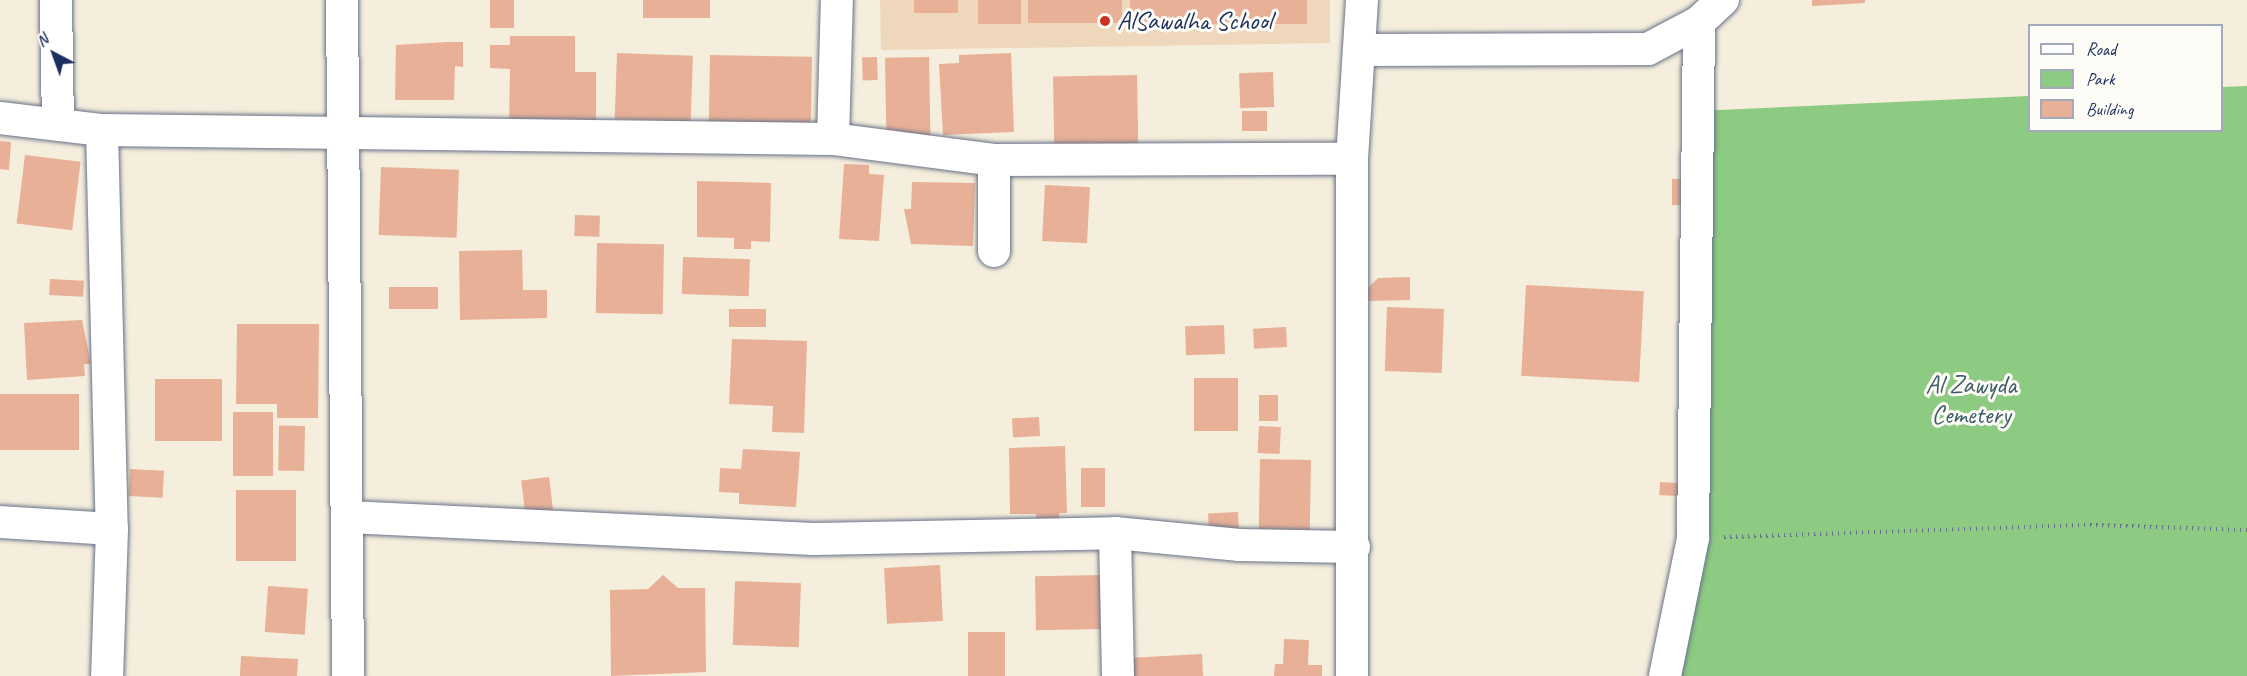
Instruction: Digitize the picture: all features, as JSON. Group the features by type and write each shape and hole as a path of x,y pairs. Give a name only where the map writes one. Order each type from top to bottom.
{"street":[{"path":"56,0 58,123"},
{"path":"342,0 348,676"},
{"path":"832,139 837,0"},
{"path":"1352,676 1354,547 1352,159 1362,50 1362,0"},
{"path":"1362,50 1648,49 1699,22 1723,0"},
{"path":"1665,676 1693,538 1699,22"},
{"path":"0,118 58,123 102,130 342,131 832,139 994,160 1352,159"},
{"path":"102,130 112,529 107,676"},
{"path":"994,160 994,251"},
{"path":"348,517 813,539 1115,533 1239,545 1354,547"},
{"path":"0,522 112,529"},
{"path":"1115,533 1118,676"}],"path":[{"path":"1693,538 2090,525 2247,530"}],"shaded area":[{"name":"AlSawalha School","path":"880,0 1330,0 1330,43 881,50"}],"green space":[{"name":"Al Zawyda Cemetery","path":"2247,86 2247,676 1665,676 1693,538 1698,111 2028,96 2028,132 2223,132 2223,87"}],"building":[{"path":"490,0 514,0 514,28 490,28"},
{"path":"643,0 710,0 710,18 643,18"},
{"path":"914,0 958,0 958,13 914,13"},
{"path":"978,0 1021,0 1021,24 978,24"},
{"path":"1028,0 1122,0 1122,23 1028,23"},
{"path":"1130,0 1307,0 1307,24 1130,24"},
{"path":"1812,0 1865,0 1865,3 1812,6"},
{"path":"510,36 575,36 575,72 596,72 596,126 509,125 510,69 490,68 490,45 510,45"},
{"path":"463,42 463,67 455,66 454,100 395,100 396,45"},
{"path":"617,53 693,56 691,122 615,119"},
{"path":"1011,53 1014,132 943,135 939,64 959,63 959,55"},
{"path":"710,55 812,57 811,128 709,126"},
{"path":"877,57 878,80 863,81 862,58"},
{"path":"929,57 930,137 886,138 885,58"},
{"path":"1273,72 1274,107 1240,108 1239,73"},
{"path":"1137,75 1138,152 1054,153 1053,76"},
{"path":"1242,111 1267,111 1267,131 1242,131"},
{"path":"0,141 11,142 9,170 0,169"},
{"path":"25,155 81,162 72,230 17,223"},
{"path":"844,164 869,165 869,174 884,175 879,241 839,239"},
{"path":"381,167 459,170 457,238 379,235"},
{"path":"1672,179 1690,179 1690,205 1672,205"},
{"path":"697,181 771,183 770,242 751,241 751,249 734,249 734,238 697,237"},
{"path":"912,182 975,183 973,246 911,244 904,209 911,209"},
{"path":"1045,185 1090,187 1087,243 1042,241"},
{"path":"575,215 600,216 599,237 574,236"},
{"path":"597,243 664,244 663,314 596,313"},
{"path":"522,250 523,290 547,290 547,318 460,320 459,251"},
{"path":"683,257 750,259 749,296 682,294"},
{"path":"1410,277 1410,300 1368,301 1368,288 1378,278"},
{"path":"50,279 84,281 83,297 49,295"},
{"path":"1526,285 1644,291 1639,382 1521,376"},
{"path":"389,287 438,287 438,309 389,309"},
{"path":"1387,307 1444,309 1442,373 1385,371"},
{"path":"729,309 766,309 766,327 729,327"},
{"path":"82,320 91,364 84,364 85,376 27,380 24,323"},
{"path":"237,324 319,324 318,418 277,418 277,404 236,404"},
{"path":"1224,325 1225,354 1186,355 1185,326"},
{"path":"1286,327 1287,347 1254,349 1253,329"},
{"path":"732,339 807,341 804,433 772,432 773,406 729,404"},
{"path":"1194,378 1238,378 1238,431 1194,431"},
{"path":"155,379 222,379 222,441 155,441"},
{"path":"0,394 79,394 79,450 0,450"},
{"path":"1259,395 1278,395 1278,421 1259,421"},
{"path":"233,412 273,412 273,476 233,476"},
{"path":"1039,417 1040,436 1013,437 1012,418"},
{"path":"279,426 305,426 304,471 278,471"},
{"path":"1259,426 1281,427 1280,454 1258,453"},
{"path":"1065,446 1067,513 1059,513 1060,527 1037,528 1036,514 1010,514 1009,448"},
{"path":"743,449 800,452 796,507 739,504 739,493 719,492 720,468 741,469"},
{"path":"1260,459 1311,460 1310,530 1259,529"},
{"path":"1081,468 1105,468 1105,507 1081,507"},
{"path":"130,469 164,471 163,498 129,496"},
{"path":"549,477 553,512 525,515 521,480"},
{"path":"1660,482 1682,483 1681,496 1659,495"},
{"path":"236,490 296,490 296,561 236,561"},
{"path":"1238,512 1239,534 1209,536 1208,514"},
{"path":"940,565 943,621 887,624 884,568"},
{"path":"663,575 678,588 705,588 706,672 611,676 610,590 648,589"},
{"path":"1102,575 1103,629 1036,630 1035,576"},
{"path":"735,581 801,583 799,647 733,645"},
{"path":"268,586 308,589 305,635 265,632"},
{"path":"968,632 1005,632 1005,676 968,676"},
{"path":"1284,639 1309,640 1308,665 1322,665 1322,676 1274,676 1275,664 1283,664"},
{"path":"1202,654 1203,676 1133,676 1132,658"},
{"path":"241,656 298,659 297,676 240,676"}],"place":[{"name":"AlSawalha School","path":"1105,21"}]}
